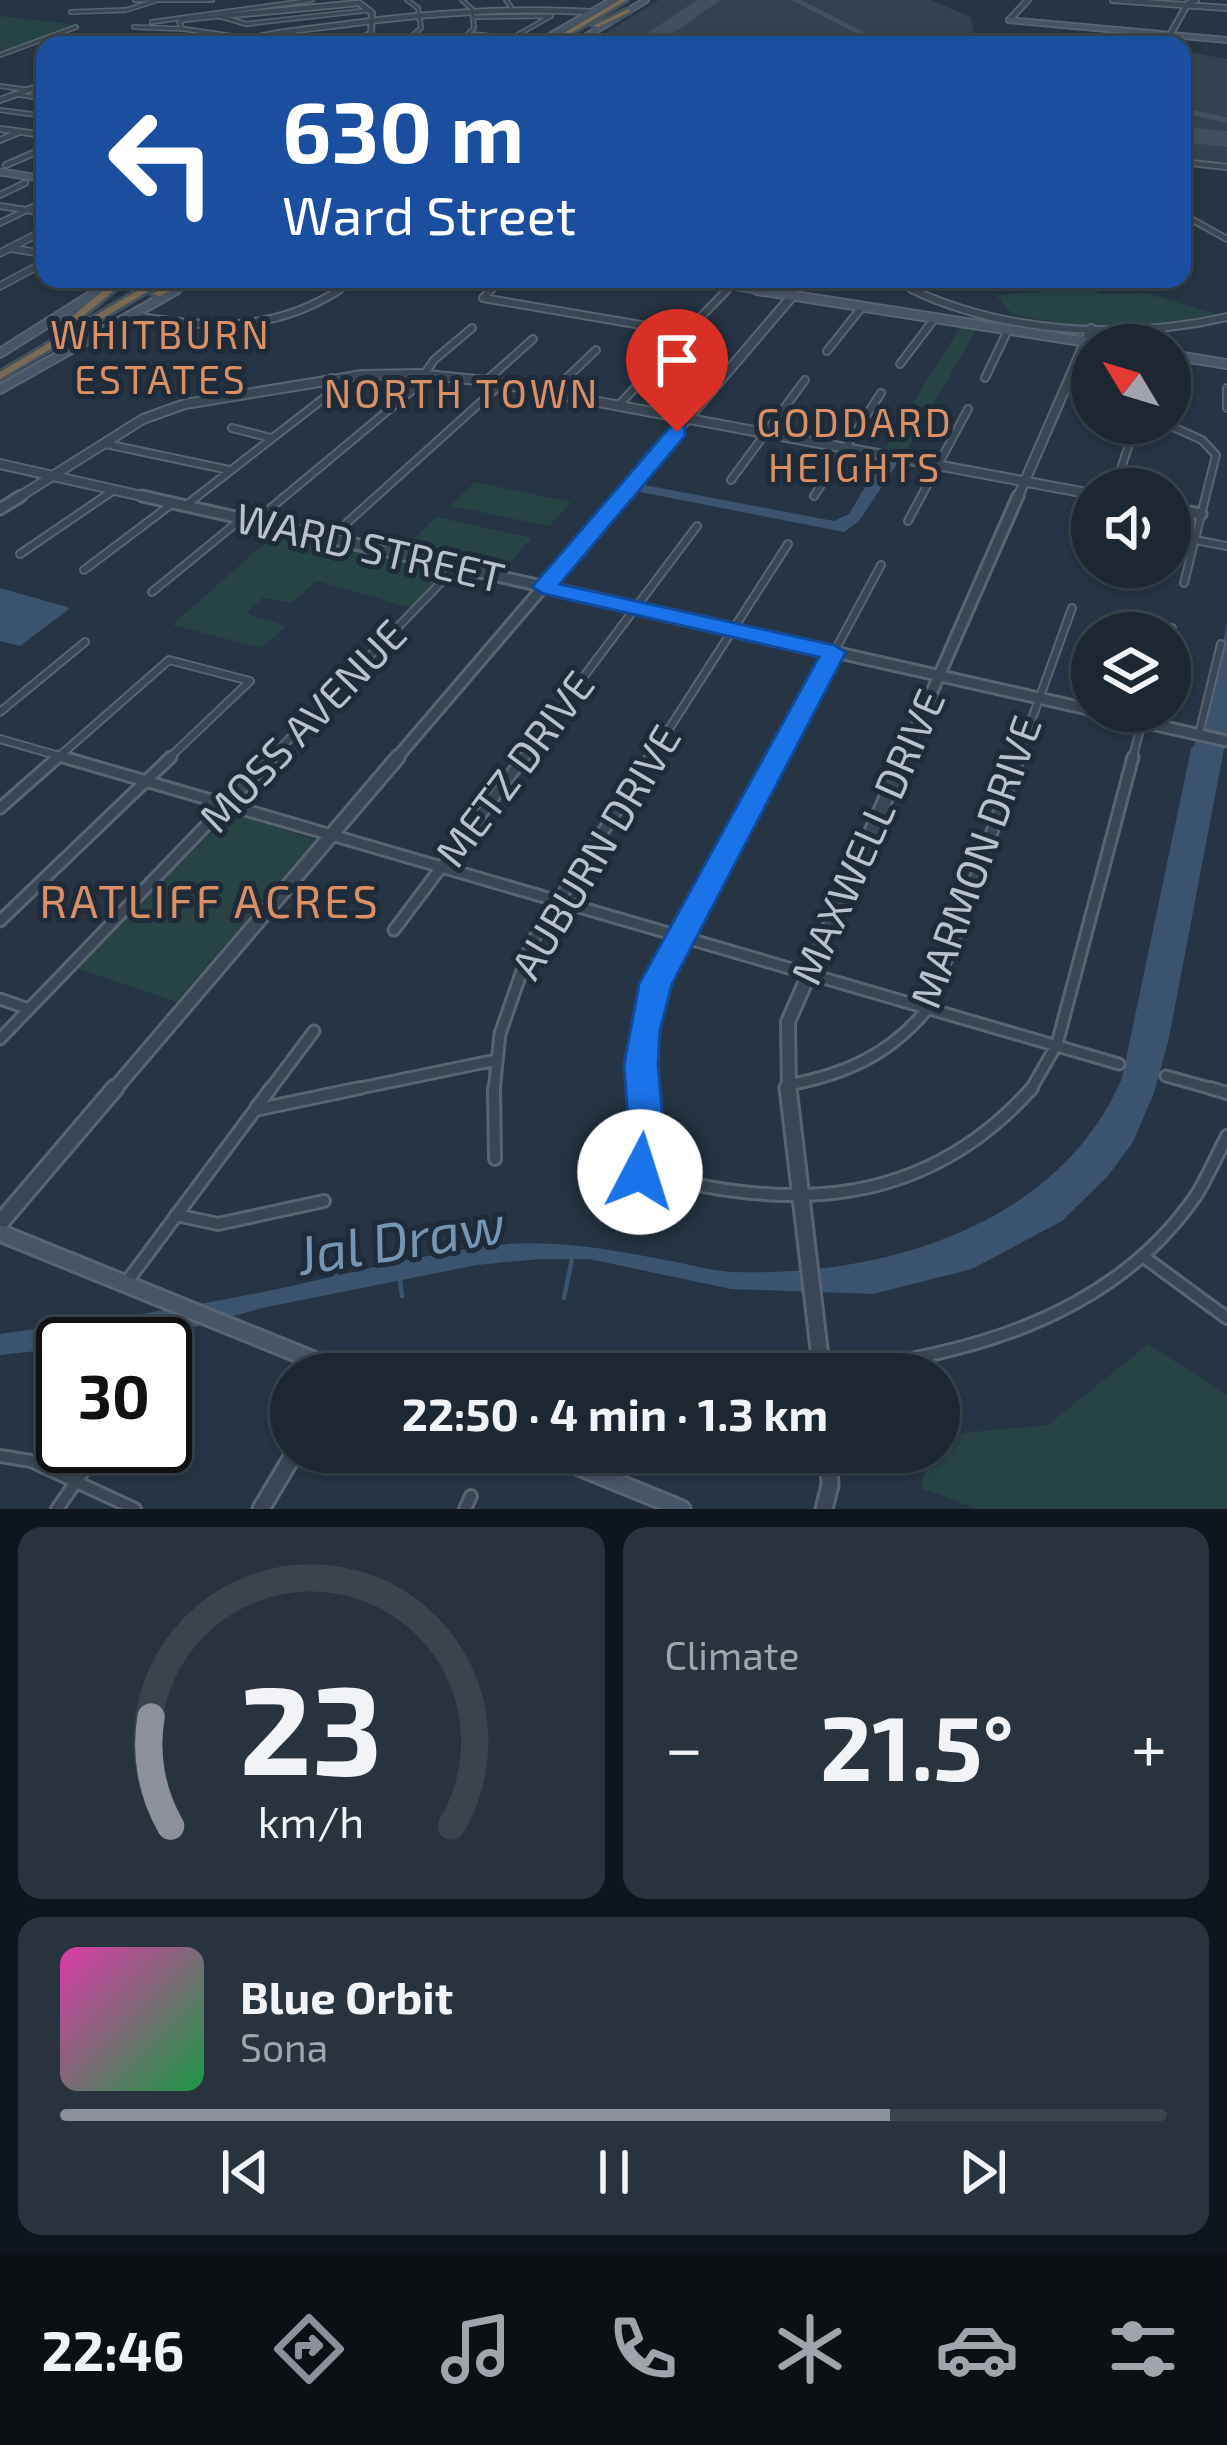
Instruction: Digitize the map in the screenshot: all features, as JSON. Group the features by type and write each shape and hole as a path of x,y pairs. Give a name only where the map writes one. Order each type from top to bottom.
{"highway":[{"path":"557,36 624,0"},
{"path":"579,36 635,0"},
{"path":"581,36 628,11"},
{"path":"553,36 572,23"},
{"path":"66,326 110,288"},
{"path":"0,364 131,288"},
{"path":"0,376 149,288"},
{"path":"57,342 173,288"}],"main road":[{"path":"572,23 612,0"},
{"path":"628,11 646,0"},
{"path":"1010,20 1179,36"},
{"path":"1191,37 1227,40"},
{"path":"3,169 36,177"},
{"path":"0,352 105,288"},
{"path":"0,389 176,288"},
{"path":"761,288 1008,329 1071,334"},
{"path":"1191,358 1227,364"},
{"path":"0,1233 296,1353"},
{"path":"588,1473 656,1504 682,1509"}],"street":[{"path":"135,0 212,0"},
{"path":"152,22 312,0"},
{"path":"406,0 418,8 416,36"},
{"path":"462,0 472,13 471,34"},
{"path":"506,0 511,7"},
{"path":"1010,20 1028,0"},
{"path":"1113,0 1186,4"},
{"path":"1126,0 1227,7"},
{"path":"71,13 126,10 155,1"},
{"path":"184,29 179,22 346,2 370,10"},
{"path":"1167,35 1186,4"},
{"path":"264,36 511,7 590,12"},
{"path":"220,16 233,24 247,24 370,10"},
{"path":"366,36 371,33 370,10"},
{"path":"472,13 551,16 513,36"},
{"path":"52,36 76,27"},
{"path":"134,27 225,36"},
{"path":"467,36 485,36"},
{"path":"0,55 36,42"},
{"path":"0,86 28,90"},
{"path":"0,100 36,87"},
{"path":"15,94 36,98"},
{"path":"0,110 36,115"},
{"path":"0,129 36,134"},
{"path":"0,140 20,132"},
{"path":"3,169 36,152"},
{"path":"1191,165 1223,168"},
{"path":"0,195 25,184"},
{"path":"0,206 36,211"},
{"path":"0,223 36,206"},
{"path":"1191,219 1227,239"},
{"path":"3,249 36,234"},
{"path":"3,249 36,256"},
{"path":"0,286 36,264"},
{"path":"129,315 201,327 266,323 311,309 342,288"},
{"path":"493,288 484,298 675,332 689,329 728,288"},
{"path":"912,288 955,305 1071,332"},
{"path":"0,1223 793,295"},
{"path":"827,352 862,307"},
{"path":"1191,325 1227,316"},
{"path":"900,364 935,318"},
{"path":"254,523 427,374 434,360 472,328"},
{"path":"985,378 1008,329"},
{"path":"486,381 533,339"},
{"path":"550,393 596,350"},
{"path":"618,406 660,361"},
{"path":"0,509 143,419 179,405 331,378 427,374 1071,490"},
{"name":"MAXWELL DRIVE","path":"820,1353 788,1085 788,1022 1071,377"},
{"path":"84,571 230,470 331,392 335,385 331,378"},
{"path":"730,480 805,380"},
{"path":"329,539 501,384"},
{"path":"1227,388 1227,407"},
{"path":"814,496 881,393"},
{"path":"908,521 968,409"},
{"path":"232,428 272,438"},
{"path":"1191,437 1214,449 1191,556"},
{"path":"106,444 230,470"},
{"name":"WARD STREET","path":"0,464 1071,706"},
{"path":"20,554 114,490"},
{"path":"1191,512 1201,514"},
{"path":"152,592 240,520"},
{"name":"METZ DRIVE","path":"394,930 697,526"},
{"path":"1195,540 1227,546"},
{"name":"AUBURN DRIVE","path":"495,1159 496,1060 519,972 558,900 788,544"},
{"path":"881,565 656,984 641,1065 646,1133 640,1172 728,1194 802,1195 902,1178 966,1150 1025,1102 1057,1044 1138,732"},
{"name":"MOSS AVENUE","path":"0,1039 455,568"},
{"name":"MARMON DRIVE","path":"788,1085 832,1077 877,1059 908,1036 929,1007 1072,608"},
{"path":"0,712 86,642"},
{"path":"1199,734 1221,644"},
{"path":"0,808 169,660 250,681 0,921"},
{"name":"WARD STREET","path":"1191,731 1226,741"},
{"path":"0,739 1119,1064"},
{"path":"0,999 29,1009"},
{"path":"125,1284 314,1031"},
{"path":"255,1110 496,1060"},
{"path":"1166,1076 1227,1093"},
{"path":"956,1353 1017,1334 1103,1289 1176,1224 1206,1182 1227,1136"},
{"path":"176,1215 218,1224 324,1201"},
{"path":"1144,1256 1227,1318"},
{"path":"0,1456 31,1461 135,1509"},
{"path":"57,1509 82,1473"},
{"path":"261,1509 282,1473"},
{"path":"824,1509 829,1473"}],"shaded area":[{"path":"659,0 930,0 971,17 974,33 980,36 601,36"},
{"path":"1191,53 1227,59 1227,166 1191,162"},
{"path":"882,458 899,461 859,521 844,532 635,491 640,484 834,521 849,514"},
{"path":"0,588 69,609 20,646 0,641"},
{"path":"1227,623 1227,733 1169,1038 1154,1093 1133,1142 1108,1176 1062,1221 972,1269 873,1294 731,1289 589,1259 540,1259 477,1265 262,1308 192,1328 192,1317 121,1317 506,1244 577,1246 725,1271 848,1265 905,1252 1011,1206 1056,1171 1093,1129 1122,1078 1191,749 1205,730"},
{"path":"36,1329 36,1351 0,1355 0,1334"}],"green space":[{"path":"0,16 77,25 36,36 0,53"},
{"path":"1039,288 1148,293 1222,316 1177,324 1071,324 1013,315 996,295 1039,292"},
{"path":"960,327 977,329 903,456 883,452"},
{"path":"475,482 571,502 549,526 450,506"},
{"path":"436,517 532,538 507,565 409,544"},
{"path":"281,529 455,568 446,570 411,608 316,581 292,603 262,598 247,614 286,626 262,648 172,625"},
{"path":"231,812 315,840 176,1002 76,968"},
{"path":"1148,1344 1227,1395 1227,1509 978,1509 921,1488 925,1473 960,1473 960,1433 1048,1425"}],"waterway":[{"path":"595,11 600,11 590,14 595,11"},
{"path":"593,20 594,21 592,21 593,20"},
{"path":"29,131 36,131"},
{"path":"128,294 129,295 126,295 128,294"},
{"path":"151,298 153,299 149,299 151,298"},
{"path":"564,1298 572,1259"},
{"name":"Jal Draw","path":"336,1264 336,1279"},
{"name":"Jal Draw","path":"400,1280 402,1296"}],"taxiway":[{"path":"795,0 868,36"},
{"path":"1191,112 1227,120"}],"runway":[{"path":"655,36 711,0"},
{"path":"1191,135 1227,139"}],"district":[{"name":"WHITBURN ESTATES","path":"161,358"},
{"name":"NORTH TOWN","path":"462,394"},
{"name":"GODDARD HEIGHTS","path":"855,446"},
{"name":"RATLIFF ACRES","path":"210,902"}],"route":[{"path":"640,1172 646,1133 641,1065 656,984 834,652 544,587 677,432"}]}
